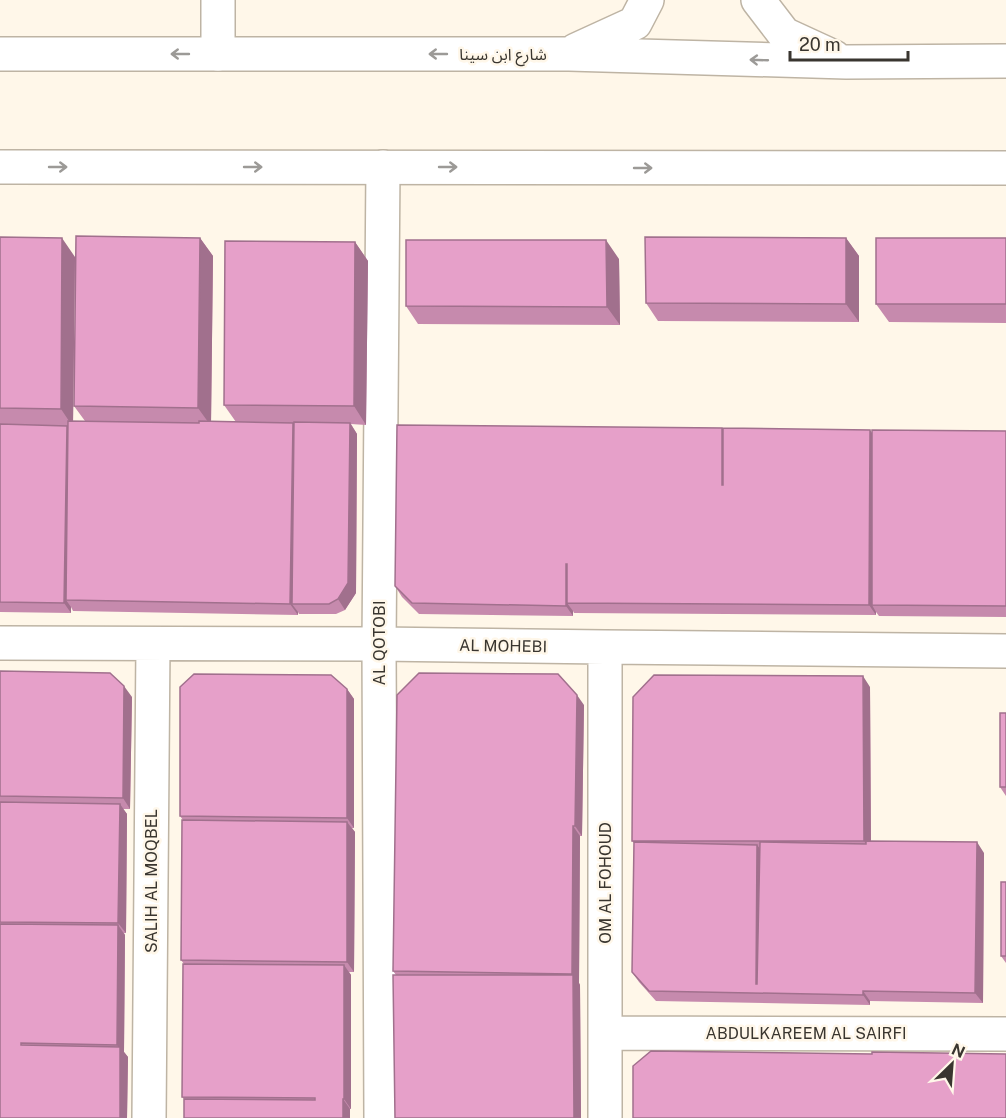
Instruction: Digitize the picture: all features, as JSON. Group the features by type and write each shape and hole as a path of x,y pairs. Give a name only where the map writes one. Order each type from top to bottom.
{"street":[{"path":"218,0 218,54"},
{"path":"568,54 635,23 647,0"},
{"path":"758,0 784,34 846,62"},
{"name":"شارع ابن سينا","path":"0,54 568,54 846,62 1006,62"},
{"path":"0,167 1006,168"},
{"name":"AL QOTOBI","path":"381,1118 378,644 383,167"},
{"name":"AL MOHEBI","path":"0,643 378,644 1006,651"},
{"name":"SALIH AL MOQBEL","path":"149,1118 153,644"},
{"name":"OM AL FOHOUD","path":"605,647 605,1118"},
{"name":"ABDULKAREEM AL SAIRFI","path":"605,1033 1006,1034"}],"building":[{"path":"76,236 200,238 198,408 74,406"},
{"path":"0,237 62,238 61,409 0,408"},
{"path":"645,237 846,238 846,304 646,303"},
{"path":"876,238 1006,238 1006,304 876,304"},
{"path":"406,240 606,240 607,307 406,306"},
{"path":"225,241 355,242 354,406 224,405"},
{"path":"68,421 293,423 290,604 66,600"},
{"path":"294,422 350,423 348,583 338,599 329,604 292,604"},
{"path":"0,424 67,426 64,603 0,602"},
{"path":"397,425 722,428 722,485 723,428 870,430 869,605 567,603 567,564 566,606 412,603 395,586"},
{"path":"872,430 1006,431 1006,606 872,605"},
{"path":"0,671 110,673 124,686 123,798 0,796"},
{"path":"419,673 558,674 577,695 572,974 393,971 397,695"},
{"path":"194,674 331,675 347,689 347,818 180,816 180,687"},
{"path":"654,675 863,676 864,841 632,841 633,697"},
{"path":"1000,713 1006,713 1006,787 1000,787"},
{"path":"0,802 120,804 118,923 0,922"},
{"path":"182,820 347,822 347,962 181,960"},
{"path":"866,841 977,842 975,993 863,991 863,995 649,991 632,972 634,842 757,845 757,984 760,842 866,844"},
{"path":"1001,882 1006,882 1006,956 1001,956"},
{"path":"0,924 118,925 117,1045 21,1043 21,1045 120,1047 120,1118 0,1118"},
{"path":"183,964 344,965 343,1118 184,1118 184,1099 315,1100 315,1098 182,1097"},
{"path":"393,975 573,975 574,1118 395,1118"},
{"path":"651,1051 1006,1054 1006,1118 633,1118 633,1066"}]}
